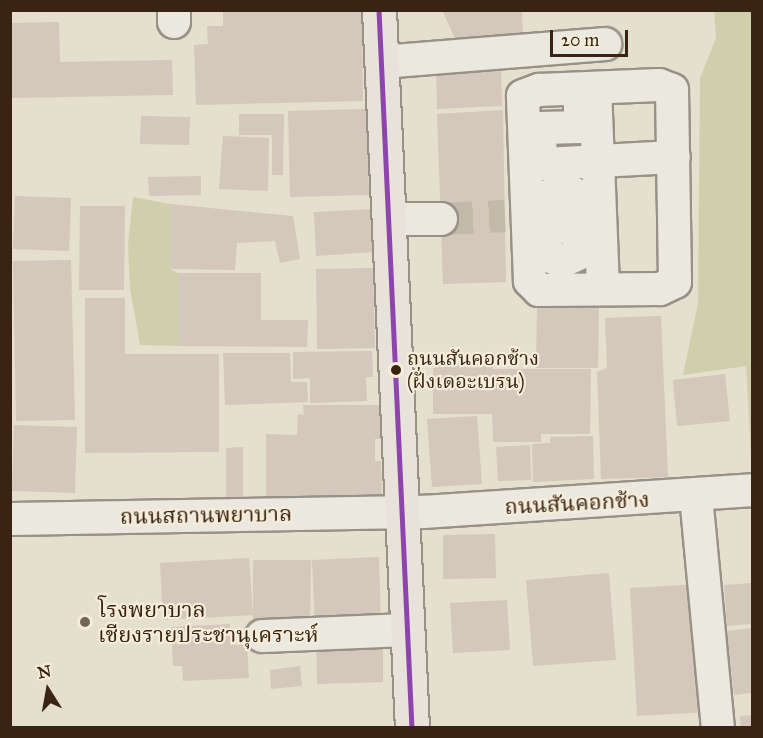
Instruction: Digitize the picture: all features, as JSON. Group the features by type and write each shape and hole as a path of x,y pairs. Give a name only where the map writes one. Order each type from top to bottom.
{"main road":[{"path":"379,10 412,728"}],"street":[{"path":"382,62 605,44"},
{"path":"603,290 556,218 523,96 577,88 659,85 672,90 664,157 654,189 656,289"},
{"path":"577,88 581,127 540,128 556,218 603,290"},
{"path":"577,88 598,161"},
{"path":"598,161 664,157"},
{"path":"603,290 656,289 675,282 664,157"},
{"path":"556,218 598,161"},
{"path":"556,218 598,161"},
{"path":"389,219 441,219"},
{"name":"ถนนสันคอกช้าง","path":"402,511 696,496 753,490"},
{"path":"696,496 718,728"},
{"name":"ถนนสถานพยาบาล","path":"10,519 402,511"},
{"path":"262,636 408,630"}],"green space":[{"path":"714,11 752,11 752,474 746,366 683,375 698,303 700,78 716,38"},
{"path":"133,197 170,204 170,269 178,273 178,346 140,345 130,288 128,244"}],"building":[{"path":"223,10 362,10 363,101 196,105 194,45 208,44 207,26 223,26"},
{"path":"442,10 522,10 523,47 459,47"},
{"path":"59,22 60,62 172,60 173,95 10,98 10,23"},
{"path":"501,66 502,106 437,109 436,69"},
{"path":"367,109 369,195 290,197 288,111"},
{"path":"503,110 506,282 443,284 437,114"},
{"path":"239,114 284,114 283,175 272,175 272,135 239,135"},
{"path":"141,116 190,117 189,145 140,144"},
{"path":"223,136 269,138 268,191 219,189"},
{"path":"201,176 201,195 149,196 148,177"},
{"path":"15,196 71,198 69,251 13,249"},
{"path":"170,204 293,216 300,259 280,263 275,241 237,243 235,270 170,269"},
{"path":"80,206 125,206 124,290 79,290"},
{"path":"373,209 375,252 316,256 314,212"},
{"path":"71,260 75,420 16,421 13,261"},
{"path":"373,268 375,348 317,349 316,269"},
{"path":"178,273 261,273 261,320 308,320 307,347 178,346"},
{"path":"85,298 125,298 125,354 219,354 219,452 85,453"},
{"path":"537,308 599,308 598,368 536,368"},
{"path":"661,316 668,477 601,479 597,372 607,368 605,318"},
{"path":"372,351 373,377 366,377 367,401 310,403 310,378 293,379 293,352"},
{"path":"223,353 290,353 291,382 307,382 308,402 225,405"},
{"path":"493,362 493,369 591,369 590,434 541,434 541,442 493,442 492,414 433,414 433,363"},
{"path":"725,374 730,421 677,426 673,380"},
{"path":"303,405 380,405 381,439 375,439 375,461 381,461 382,502 266,502 266,434 297,435 298,414 304,415"},
{"path":"477,416 482,484 432,487 427,419"},
{"path":"14,425 77,427 75,493 12,491"},
{"path":"593,436 594,479 533,482 532,444 550,443 550,437"},
{"path":"530,445 531,480 498,481 496,447"},
{"path":"243,447 243,502 226,503 226,448"},
{"path":"495,534 496,578 443,579 443,535"},
{"path":"379,557 381,624 315,627 312,560"},
{"path":"249,558 253,615 163,620 160,563"},
{"path":"253,560 311,560 310,625 253,625"},
{"path":"609,573 616,660 533,666 526,580"},
{"path":"752,583 752,624 727,626 724,585"},
{"path":"700,584 708,712 637,716 630,588"},
{"path":"507,600 510,650 453,653 450,603"},
{"path":"230,624 231,645 247,644 249,678 183,681 182,666 173,666 171,627"},
{"path":"752,628 752,693 734,695 727,631"},
{"path":"383,637 383,682 317,684 316,638"},
{"path":"300,666 302,686 271,689 270,670"},
{"path":"752,715 752,728 741,728 740,716"}],"tunnel":[{"path":"441,219 505,216"}],"transit line":[{"path":"379,10 412,728"}],"place":[{"name":"ถนนสันคอกช้าง (ฝั่งเดอะเบรน)","path":"396,370"},
{"name":"โรงพยาบาล เชียงรายประชานุเคราะห์","path":"85,622"}]}
